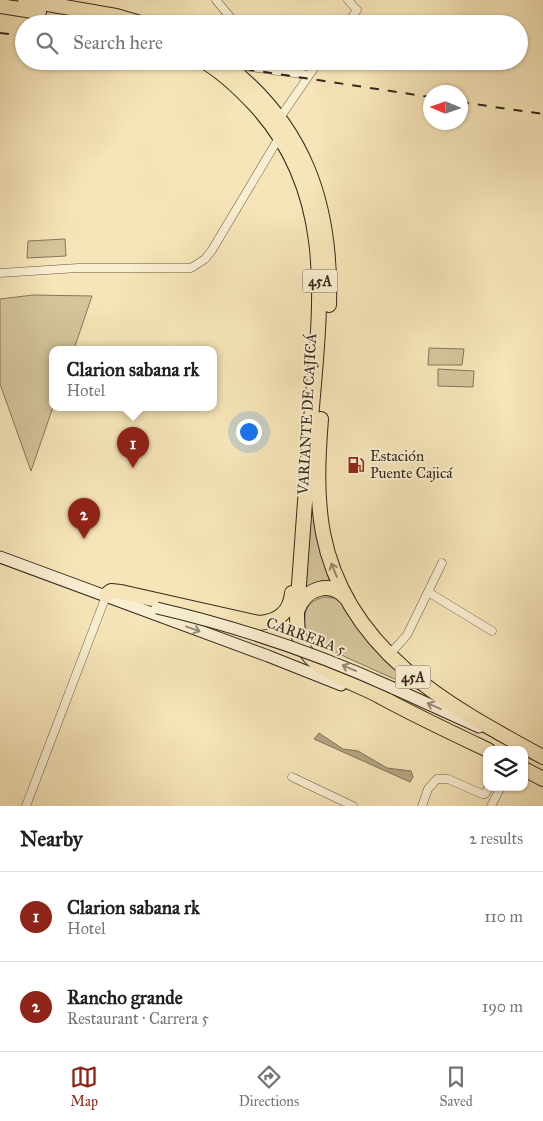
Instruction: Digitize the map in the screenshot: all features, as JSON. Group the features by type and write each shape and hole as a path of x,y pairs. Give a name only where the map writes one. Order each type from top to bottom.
{"highway":[{"path":"25,0 110,15"},
{"path":"0,6 54,15"},
{"name":"VARIANTE DE CAJICÁ","path":"217,70 243,92 280,136 291,156 310,206 316,228 320,268 319,322 297,612 299,638 313,661 396,706"},
{"name":"VARIANTE DE CAJICÁ","path":"233,70 247,82 279,119 306,164 317,193 327,237 329,307 319,450 319,497 328,552 350,603 389,656 434,694 495,731"},
{"path":"104,595 112,591 121,592 259,623 272,622 280,617 291,602 295,562 302,541"},
{"path":"297,612 301,601 309,592 320,588 332,588 342,594 350,603"},
{"name":"45A","path":"396,706 483,748"},
{"name":"45A","path":"495,731 543,757"},
{"path":"528,771 543,779"}],"main road":[{"name":"CARRERA 5","path":"0,557 331,680 378,703 396,706"},
{"name":"CARRERA 5","path":"104,595 215,622 301,648 482,728 495,731"}],"street":[{"path":"216,0 228,15"},
{"path":"348,0 357,10 354,15"},
{"path":"270,70 309,75"},
{"path":"279,119 313,70"},
{"path":"0,273 78,268 186,270 191,268 205,259 212,250 280,136"},
{"path":"389,656 407,635 442,564"},
{"path":"428,592 492,631"},
{"path":"26,806 104,595"},
{"path":"292,777 353,806"},
{"path":"422,806 428,789 437,779 448,779 482,794 485,794 487,791"},
{"path":"491,806 499,791"}],"shaded area":[{"path":"65,239 66,256 27,258 28,241"},
{"path":"33,295 92,296 75,346 49,346 49,411 52,411 31,471 0,384 0,299"},
{"path":"429,348 464,349 462,365 428,365"},
{"path":"438,369 474,371 473,387 438,386"},
{"path":"313,487 319,545 330,582 306,588"},
{"path":"325,597 334,598 342,602 423,692 306,639 305,618 308,607 317,599"},
{"path":"319,733 343,749 358,751 387,768 411,771 413,777 410,782 314,739"}],"railway":[{"path":"0,33 15,35"},
{"path":"252,70 423,96"},
{"path":"468,103 543,114"}],"place":[{"name":"Estación Puente Cajicá","path":"356,465"},
{"name":"Clarion sabana rk","path":"133,468"},
{"name":"Rancho grande","path":"84,539"}]}
